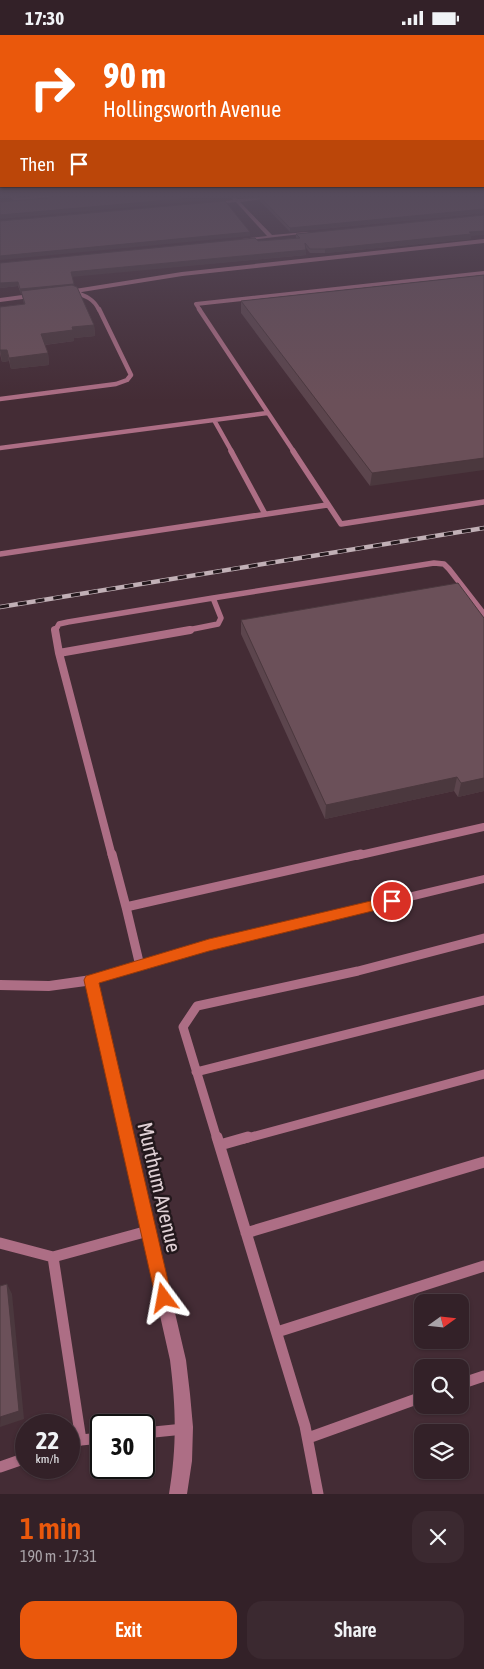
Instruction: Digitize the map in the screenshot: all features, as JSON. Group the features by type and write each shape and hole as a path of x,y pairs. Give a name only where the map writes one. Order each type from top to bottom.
{"street":[{"path":"0,985 49,986 91,980 209,945 484,879"},
{"name":"Murthum Avenue","path":"91,980 175,1348 184,1413 184,1468 178,1494"}],"lane":[{"path":"65,293 166,276 265,265"},
{"path":"484,273 196,304 340,524 484,502"},
{"path":"0,399 116,384 127,380 131,375 96,303 87,296 74,292"},
{"path":"0,300 37,296"},
{"path":"0,448 267,413"},
{"path":"214,420 265,514"},
{"path":"0,553 327,505"},
{"path":"140,966 59,653 55,630 59,624 434,563 444,564 449,569 484,614"},
{"path":"59,653 218,623 221,618 213,598"},
{"path":"126,907 484,827"},
{"path":"318,1494 308,1438 278,1332 183,1027 196,1007 358,971 484,938"},
{"path":"196,1072 484,1001"},
{"path":"220,1145 484,1074"},
{"path":"246,1233 484,1162"},
{"path":"0,1243 53,1257 148,1231"},
{"path":"53,1257 72,1414"},
{"path":"278,1332 484,1266"},
{"path":"469,1381 484,1376"},
{"path":"308,1438 414,1400"},
{"path":"155,1432 184,1429"},
{"path":"0,1467 15,1462"}],"building":[{"path":"0,265 145,265 71,272 74,284 20,289 18,282 0,283"},
{"path":"484,275 484,458 372,473 241,301"},
{"path":"72,285 77,287 94,325 72,327 73,330 41,334 48,353 9,358 7,350 0,350 0,307 25,304 21,291"},
{"path":"458,583 484,618 484,778 461,783 457,777 326,805 241,620"},
{"path":"7,1284 19,1411 0,1417 0,1286"}],"railway":[{"path":"0,607 484,528"}],"route":[{"path":"164,1298 91,980 209,945 392,901"}]}
